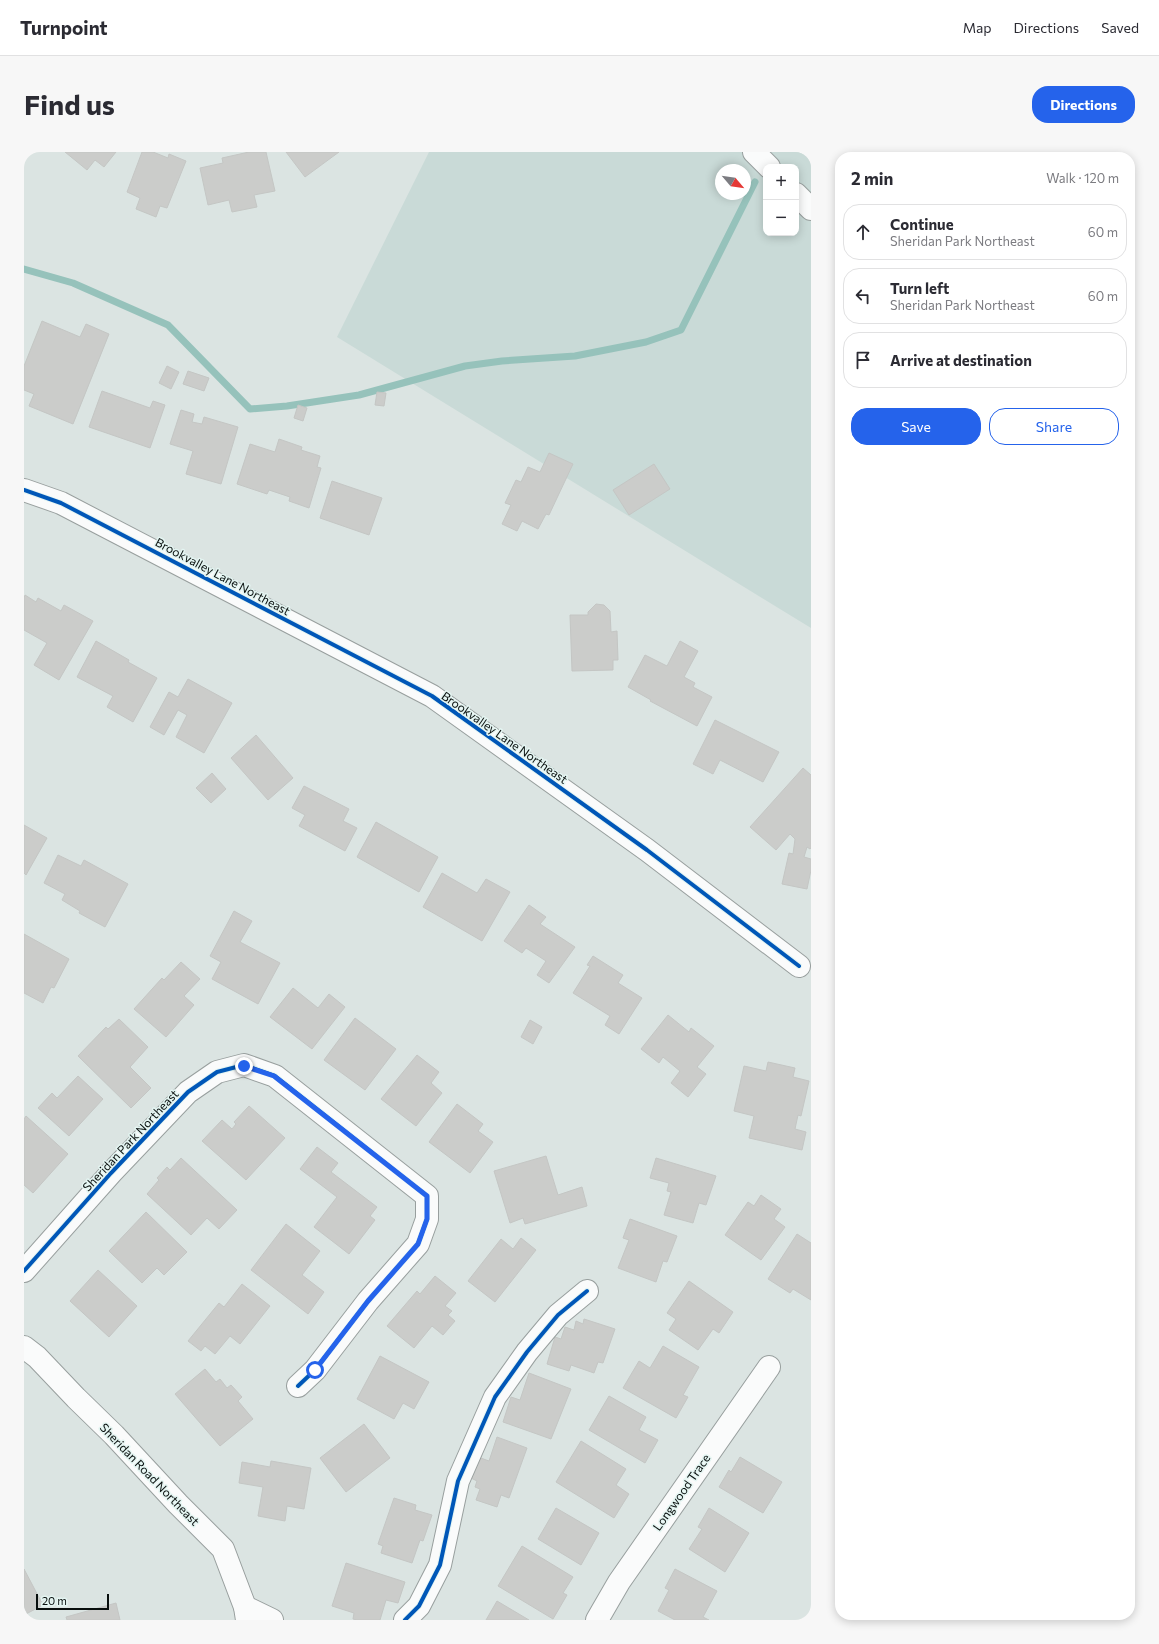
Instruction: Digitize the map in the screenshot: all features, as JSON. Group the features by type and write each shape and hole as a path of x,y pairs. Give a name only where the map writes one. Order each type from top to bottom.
{"street":[{"path":"754,152 766,164"},
{"path":"799,197 811,209"},
{"name":"Brookvalley Lane Northeast","path":"24,490 61,503 432,696 647,850 798,966"},
{"name":"Sheridan Park Northeast","path":"24,1271 111,1173 188,1092 217,1072 244,1066 274,1076 427,1196 427,1219 418,1244 368,1301 315,1370 298,1386"},
{"path":"405,1620 419,1606 440,1565 458,1481 495,1397 526,1352 558,1315 587,1291"},
{"name":"Sheridan Road Northeast","path":"24,1347 37,1357 114,1435 178,1504 223,1549 246,1613"},
{"name":"Longwood Trace","path":"597,1620 619,1582 769,1367"},
{"path":"246,1613 272,1620"}],"shaded area":[{"path":"429,152 811,152 811,628 337,337"}],"building":[{"path":"65,152 116,152 104,167 95,160 87,170"},
{"path":"142,152 153,152 168,158 169,154 186,161 167,208 160,206 156,217 136,209 140,198 127,192"},
{"path":"249,152 266,152 275,191 254,195 257,207 232,212 229,200 208,205 200,168 223,163 222,158"},
{"path":"286,152 339,152 305,177"},
{"path":"42,321 80,337 86,324 109,334 73,424 29,406 34,394 24,390 24,366"},
{"path":"167,366 179,372 171,389 159,383"},
{"path":"188,371 209,378 204,391 183,384"},
{"path":"102,391 150,408 153,401 165,405 150,448 89,427"},
{"path":"377,392 386,393 384,406 375,405"},
{"path":"298,405 307,408 303,421 294,418"},
{"path":"181,410 194,414 192,422 202,424 204,417 238,427 221,484 186,474 193,451 170,444"},
{"path":"279,439 302,447 301,450 320,456 317,467 321,468 309,508 289,501 290,497 269,490 267,494 237,484 250,444 275,452"},
{"path":"549,453 573,464 549,515 546,514 538,529 522,521 517,531 502,524 511,505 505,503 516,480 521,482 528,467 540,472"},
{"path":"654,464 670,489 629,515 613,490"},
{"path":"332,481 382,498 369,535 320,518"},
{"path":"25,595 36,602 38,598 61,611 64,605 93,621 59,680 34,665 47,643 24,630"},
{"path":"596,604 604,605 610,611 611,632 617,631 618,660 613,660 613,670 572,671 570,615 588,615 588,612"},
{"path":"96,641 129,660 128,662 157,678 133,722 107,707 113,696 77,677"},
{"path":"680,641 698,651 684,677 695,683 693,687 712,697 697,726 650,701 651,700 628,687 645,655 667,666"},
{"path":"188,679 232,703 204,753 176,737 187,715 178,710 164,735 150,727 169,692 178,697"},
{"path":"715,720 779,752 763,782 720,760 713,774 693,764"},
{"path":"256,735 293,778 268,800 231,758"},
{"path":"803,768 811,775 811,848 810,849 807,847 804,857 811,859 811,870 807,889 782,884 789,853 793,854 795,839 790,834 776,850 750,827"},
{"path":"212,773 226,789 211,803 196,788"},
{"path":"304,786 349,809 343,821 357,828 345,851 299,826 305,815 292,808"},
{"path":"376,822 438,857 419,892 357,857"},
{"path":"24,825 47,838 26,875 24,873"},
{"path":"58,855 81,866 84,860 128,884 105,927 79,913 80,911 62,900 65,894 44,883"},
{"path":"442,873 477,893 486,879 510,892 482,941 423,907"},
{"path":"529,905 546,917 540,924 575,947 549,983 537,975 546,961 526,948 522,953 504,941"},
{"path":"234,911 252,921 240,942 280,963 258,1004 212,979 221,962 210,956"},
{"path":"24,934 69,959 54,988 51,987 43,1003 24,993"},
{"path":"593,956 623,975 618,983 642,998 619,1034 605,1025 610,1016 573,993 590,966 587,965"},
{"path":"181,962 200,979 184,996 194,1005 166,1037 134,1009 162,978 164,980"},
{"path":"293,988 318,1008 329,994 345,1007 312,1049 270,1017"},
{"path":"668,1015 689,1032 691,1028 714,1046 697,1067 706,1074 688,1097 671,1083 680,1071 663,1057 659,1063 641,1049"},
{"path":"355,1018 396,1049 365,1090 324,1060"},
{"path":"119,1019 148,1047 130,1067 151,1088 131,1108 78,1056 106,1027 108,1029"},
{"path":"530,1020 542,1027 533,1044 521,1037"},
{"path":"417,1055 439,1072 431,1083 442,1093 416,1126 381,1099"},
{"path":"768,1062 795,1068 793,1077 809,1081 801,1116 798,1115 795,1129 806,1132 802,1150 749,1138 754,1116 734,1111 744,1066 766,1071"},
{"path":"78,1076 103,1099 69,1136 38,1108 52,1093 57,1098"},
{"path":"457,1104 483,1124 478,1131 493,1142 470,1173 429,1142"},
{"path":"249,1106 285,1138 246,1180 202,1141 222,1120 232,1129 236,1124 234,1122"},
{"path":"26,1116 68,1154 33,1193 24,1185 24,1119"},
{"path":"317,1147 338,1163 331,1172 377,1207 370,1216 375,1220 349,1254 314,1227 337,1197 300,1169"},
{"path":"546,1156 558,1195 582,1187 587,1206 525,1224 523,1218 510,1223 494,1171"},
{"path":"181,1158 237,1210 219,1229 207,1218 191,1235 147,1194 159,1180 157,1178 167,1167 170,1170"},
{"path":"656,1158 716,1176 706,1205 699,1203 693,1223 664,1215 671,1192 667,1191 669,1183 650,1178"},
{"path":"761,1195 781,1209 774,1219 785,1227 761,1260 725,1235 748,1202 754,1206"},
{"path":"146,1212 187,1252 164,1275 157,1268 142,1283 109,1251"},
{"path":"630,1219 677,1236 667,1262 663,1261 656,1282 618,1268 629,1240 623,1238"},
{"path":"286,1224 320,1251 302,1275 324,1292 308,1314 251,1270"},
{"path":"797,1234 811,1243 811,1300 793,1289 790,1293 768,1279"},
{"path":"521,1238 536,1250 495,1302 468,1281 501,1239 513,1249"},
{"path":"98,1270 137,1306 109,1337 70,1301"},
{"path":"435,1276 456,1293 445,1306 452,1311 448,1315 455,1321 443,1335 432,1326 414,1348 387,1326 417,1291 420,1294"},
{"path":"689,1281 733,1312 719,1333 713,1329 698,1350 669,1330 676,1319 667,1313"},
{"path":"242,1284 270,1306 240,1344 230,1336 215,1354 205,1346 201,1351 188,1341 219,1303 224,1307"},
{"path":"584,1319 615,1329 603,1363 598,1362 594,1373 571,1365 569,1371 547,1364 555,1337 561,1339 565,1327 574,1330 576,1321 583,1324"},
{"path":"663,1346 699,1367 683,1395 688,1397 676,1418 623,1388 639,1361 650,1368"},
{"path":"380,1356 429,1382 414,1409 403,1403 394,1419 357,1399"},
{"path":"205,1369 216,1382 220,1379 227,1388 231,1385 242,1397 238,1401 253,1419 220,1446 175,1394"},
{"path":"529,1373 571,1389 551,1439 503,1422 511,1397 520,1400"},
{"path":"609,1396 646,1417 639,1430 658,1440 645,1463 589,1430"},
{"path":"364,1424 390,1458 346,1492 320,1458"},
{"path":"497,1437 527,1448 509,1498 501,1495 497,1507 476,1500 480,1489 475,1487 477,1481 471,1478 478,1457 489,1461"},
{"path":"581,1441 626,1469 616,1485 629,1494 614,1518 556,1482"},
{"path":"740,1457 782,1482 763,1513 719,1487 729,1470 731,1472"},
{"path":"271,1461 311,1468 304,1509 287,1506 285,1521 258,1516 263,1487 239,1483 242,1462 270,1467"},
{"path":"394,1498 416,1505 415,1510 432,1515 423,1541 420,1540 412,1563 381,1553 383,1546 378,1544"},
{"path":"556,1508 599,1533 581,1565 538,1539"},
{"path":"709,1508 749,1533 725,1572 689,1549 702,1529 698,1527"},
{"path":"522,1546 573,1577 563,1593 567,1595 553,1619 498,1586"},
{"path":"346,1563 405,1582 398,1603 386,1600 380,1620 353,1619 354,1613 332,1606"},
{"path":"24,1569 43,1605 26,1614 24,1611"},
{"path":"675,1569 717,1591 703,1617 709,1620 675,1620 658,1611 669,1590 665,1588"},
{"path":"497,1601 529,1620 486,1620"},
{"path":"116,1603 120,1620 67,1620 66,1617"}],"waterway":[{"path":"24,269 73,283 168,325 250,409 287,406 359,395 465,366 502,361 575,356 646,342 681,330 755,182"}],"cycle path":[{"path":"24,490 61,503 432,696 647,850 799,966"},
{"path":"24,1271 111,1173 188,1092 217,1072 244,1065 275,1076 427,1196 427,1219 418,1244 368,1301 315,1370 298,1386"},
{"path":"405,1620 419,1606 440,1565 458,1481 495,1397 527,1352 558,1315 587,1291"}],"route":[{"path":"244,1066 274,1076 427,1196 427,1219 418,1244 368,1301 315,1370"}]}
